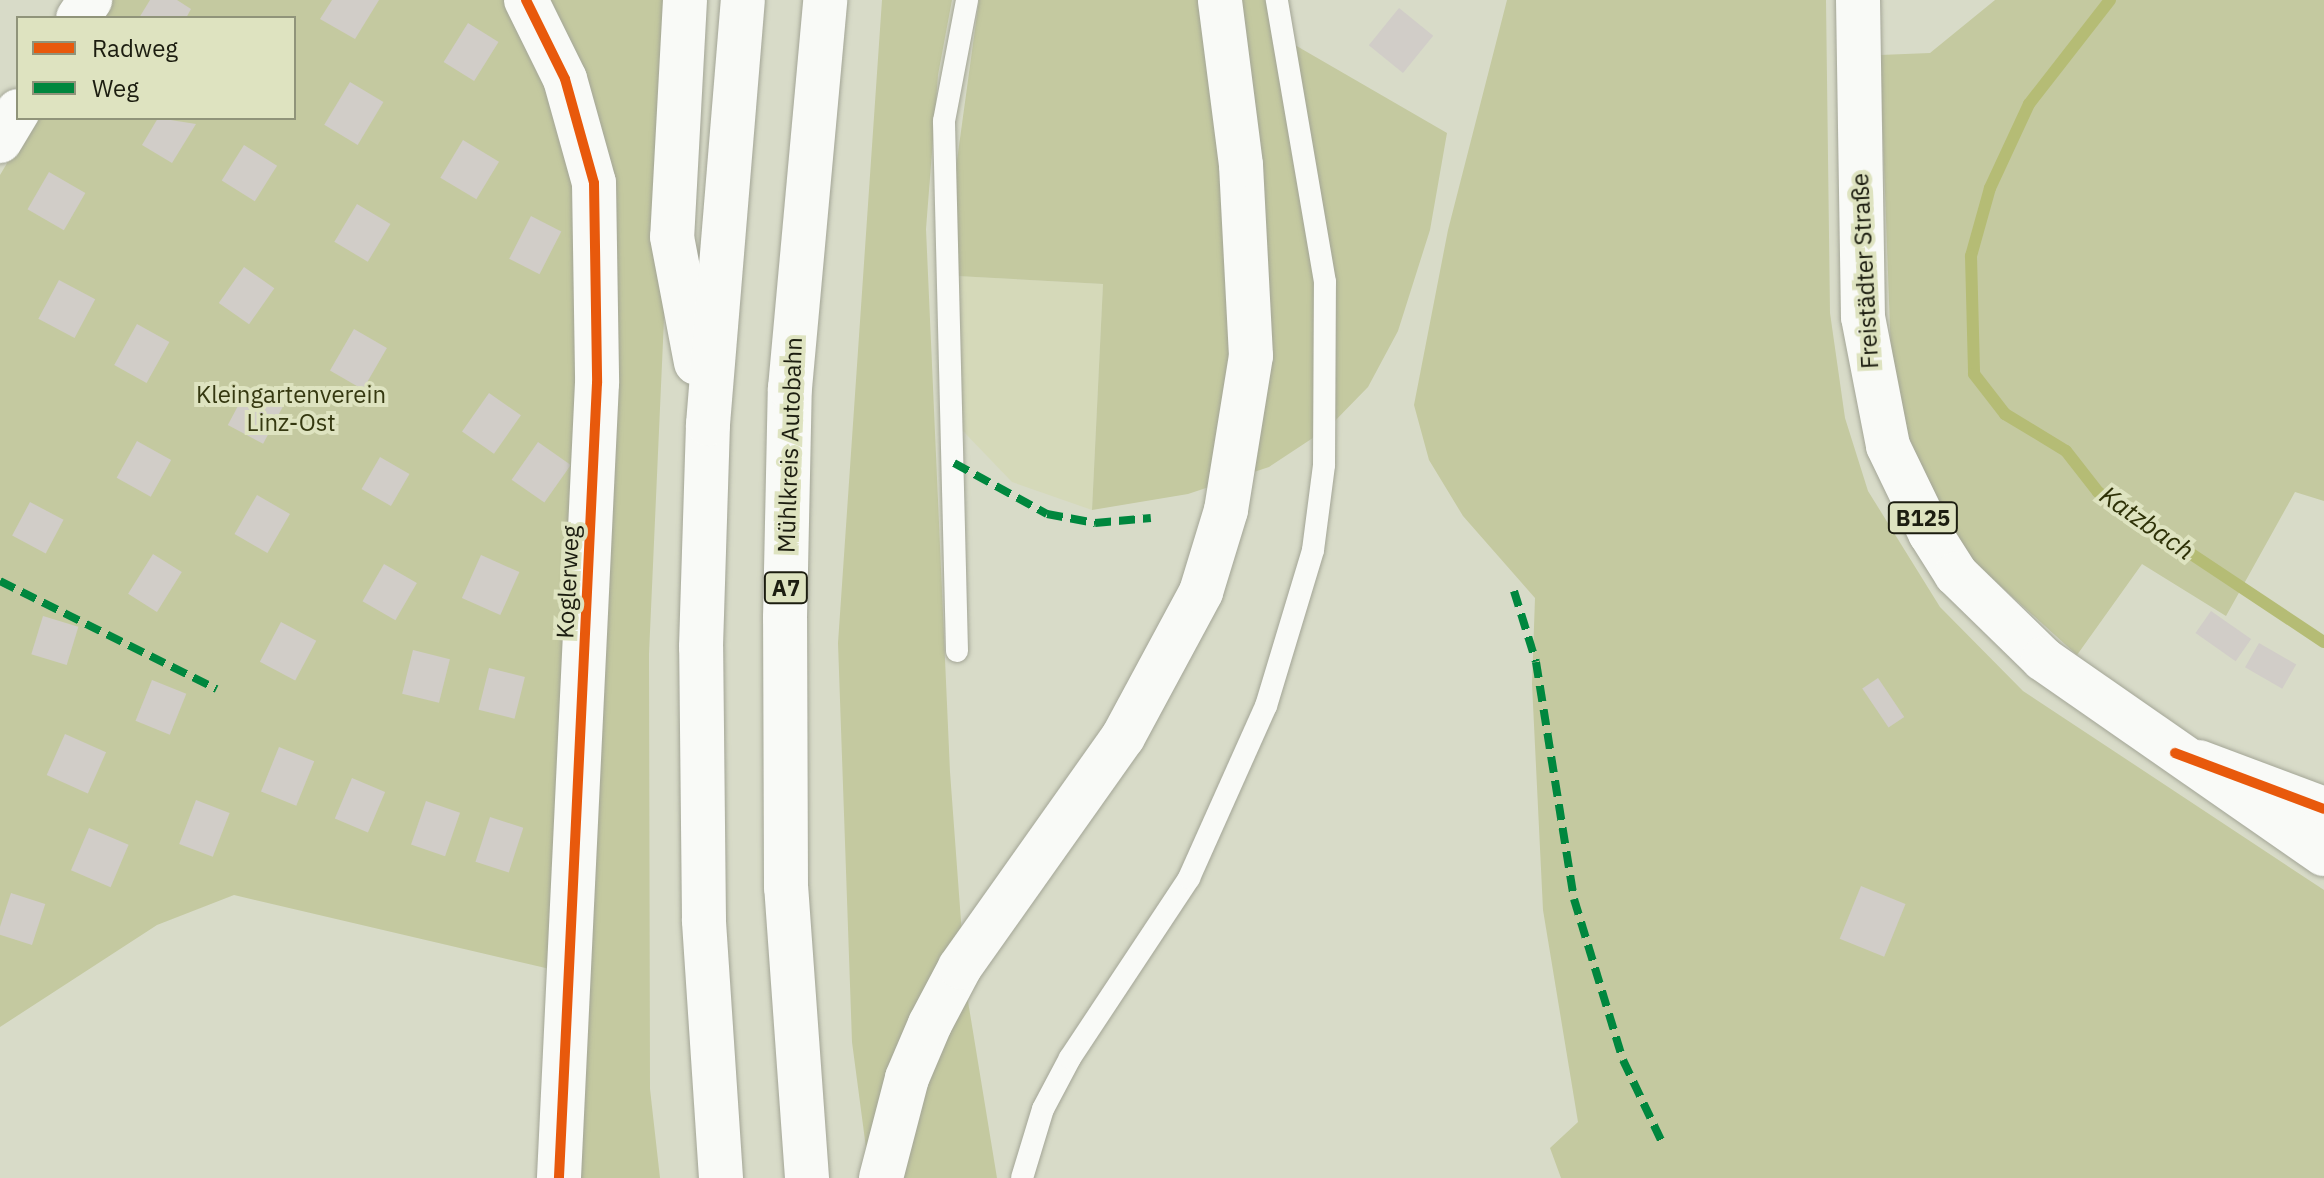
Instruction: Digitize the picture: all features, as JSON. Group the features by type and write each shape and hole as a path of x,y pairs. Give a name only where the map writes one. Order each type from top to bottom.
{"main road":[{"name":"Koglerweg","path":"526,0 565,79 594,183 597,383 559,1178"},
{"path":"685,0 672,237 708,424"},
{"path":"721,1178 704,920 708,424 743,0"},
{"name":"Mühlkreis Autobahn","path":"807,1178 786,888 785,618 793,344 825,0"},
{"path":"881,1178 907,1078 930,1024 991,921 1123,737 1201,592 1226,510 1251,356 1241,165 1220,0"},
{"name":"Freistädter Straße","path":"1858,0 1863,317 1888,446 1930,533 1995,618 2175,753 2324,854"},
{"path":"0,141 16,114"},
{"name":"Freistädter Straße","path":"2175,753 2324,809"}],"lane":[{"path":"957,651 944,121 967,0"},
{"path":"1022,1178 1043,1109 1070,1058 1189,878 1266,706 1313,550 1324,465 1325,282 1277,0"}],"shaded area":[{"path":"957,276 1103,284 1092,510 1012,482 962,430"}],"green space":[{"name":"Kleingartenverein Linz-Ost","path":"108,0 513,0 530,34 575,184 581,248 550,969 234,895 157,925 0,1027 0,175 33,120 296,120 296,16 97,16"},
{"path":"544,0 689,0 667,252 649,654 650,1089 660,1178 573,1178 608,377"},
{"path":"882,0 952,0 938,75 926,229 950,772 966,989 997,1178 870,1178 852,1042 838,643"},
{"path":"979,0 1265,0 1288,41 1447,133 1430,230 1398,331 1368,387 1328,428 1269,467 1188,494 1092,510 1103,284 957,276 955,175"},
{"path":"1507,0 1826,0 1830,313 1845,418 1868,491 1940,607 2023,691 2324,890 2324,1178 1561,1178 1550,1148 1578,1122 1543,910 1532,684 1535,598 1463,516 1429,460 1414,405 1448,230"},
{"path":"1995,0 2324,0 2324,501 2295,492 2226,616 2142,564 2077,655 1974,562 1936,504 1909,437 1891,355 1880,55 1930,53"}],"building":[{"path":"150,0 177,0 191,9 187,16 140,16"},
{"path":"332,0 379,0 355,39 320,19"},
{"path":"1399,8 1433,36 1403,73 1369,45"},
{"path":"468,23 499,42 474,81 444,62"},
{"path":"350,82 383,102 358,145 324,125"},
{"path":"157,120 196,124 172,163 142,145"},
{"path":"463,140 499,162 476,199 440,178"},
{"path":"244,145 277,166 255,201 222,181"},
{"path":"49,172 85,193 64,230 28,209"},
{"path":"357,204 390,224 368,262 334,242"},
{"path":"531,216 561,231 540,274 509,259"},
{"path":"244,267 274,288 249,324 219,303"},
{"path":"59,280 95,299 75,338 38,319"},
{"path":"137,324 169,342 147,383 114,365"},
{"path":"354,329 387,348 363,390 330,371"},
{"path":"248,387 283,406 263,444 228,425"},
{"path":"489,393 521,415 494,454 462,432"},
{"path":"137,441 171,460 151,497 117,478"},
{"path":"538,442 571,465 544,503 512,480"},
{"path":"380,457 409,474 391,506 362,489"},
{"path":"257,495 290,514 267,553 235,534"},
{"path":"30,502 64,520 46,553 12,536"},
{"path":"153,554 182,572 157,612 128,594"},
{"path":"481,555 519,572 500,615 462,598"},
{"path":"384,564 417,583 395,620 362,601"},
{"path":"2211,611 2251,639 2236,661 2196,633"},
{"path":"43,616 78,627 67,665 31,654"},
{"path":"281,622 316,641 295,681 260,662"},
{"path":"2259,643 2296,664 2282,689 2245,667"},
{"path":"413,650 450,659 439,703 402,694"},
{"path":"489,668 525,677 514,719 479,710"},
{"path":"1878,678 1904,717 1889,728 1862,689"},
{"path":"152,680 186,694 170,735 136,721"},
{"path":"65,734 106,752 88,793 47,775"},
{"path":"279,747 314,761 296,806 261,792"},
{"path":"352,778 385,792 368,833 335,819"},
{"path":"196,800 230,813 213,857 179,844"},
{"path":"426,801 460,813 445,856 411,844"},
{"path":"490,817 523,828 509,873 475,862"},
{"path":"89,828 129,845 111,887 71,870"},
{"path":"1861,886 1906,904 1884,957 1840,939"},
{"path":"11,893 45,904 32,945 0,935"}],"waterway":[{"name":"Katzbach","path":"2110,0 2029,104 1990,188 1971,256 1974,374 2005,414 2066,451 2098,492 2324,642"}],"marked path":[{"path":"954,463 1047,514 1095,523 1151,518"},
{"path":"0,581 217,689"},
{"path":"1514,591 1536,662 1574,899 1623,1060 1662,1142"}],"cycle path":[{"path":"526,0 565,79 594,183 597,383 559,1178"},
{"path":"2175,753 2324,809"}]}
